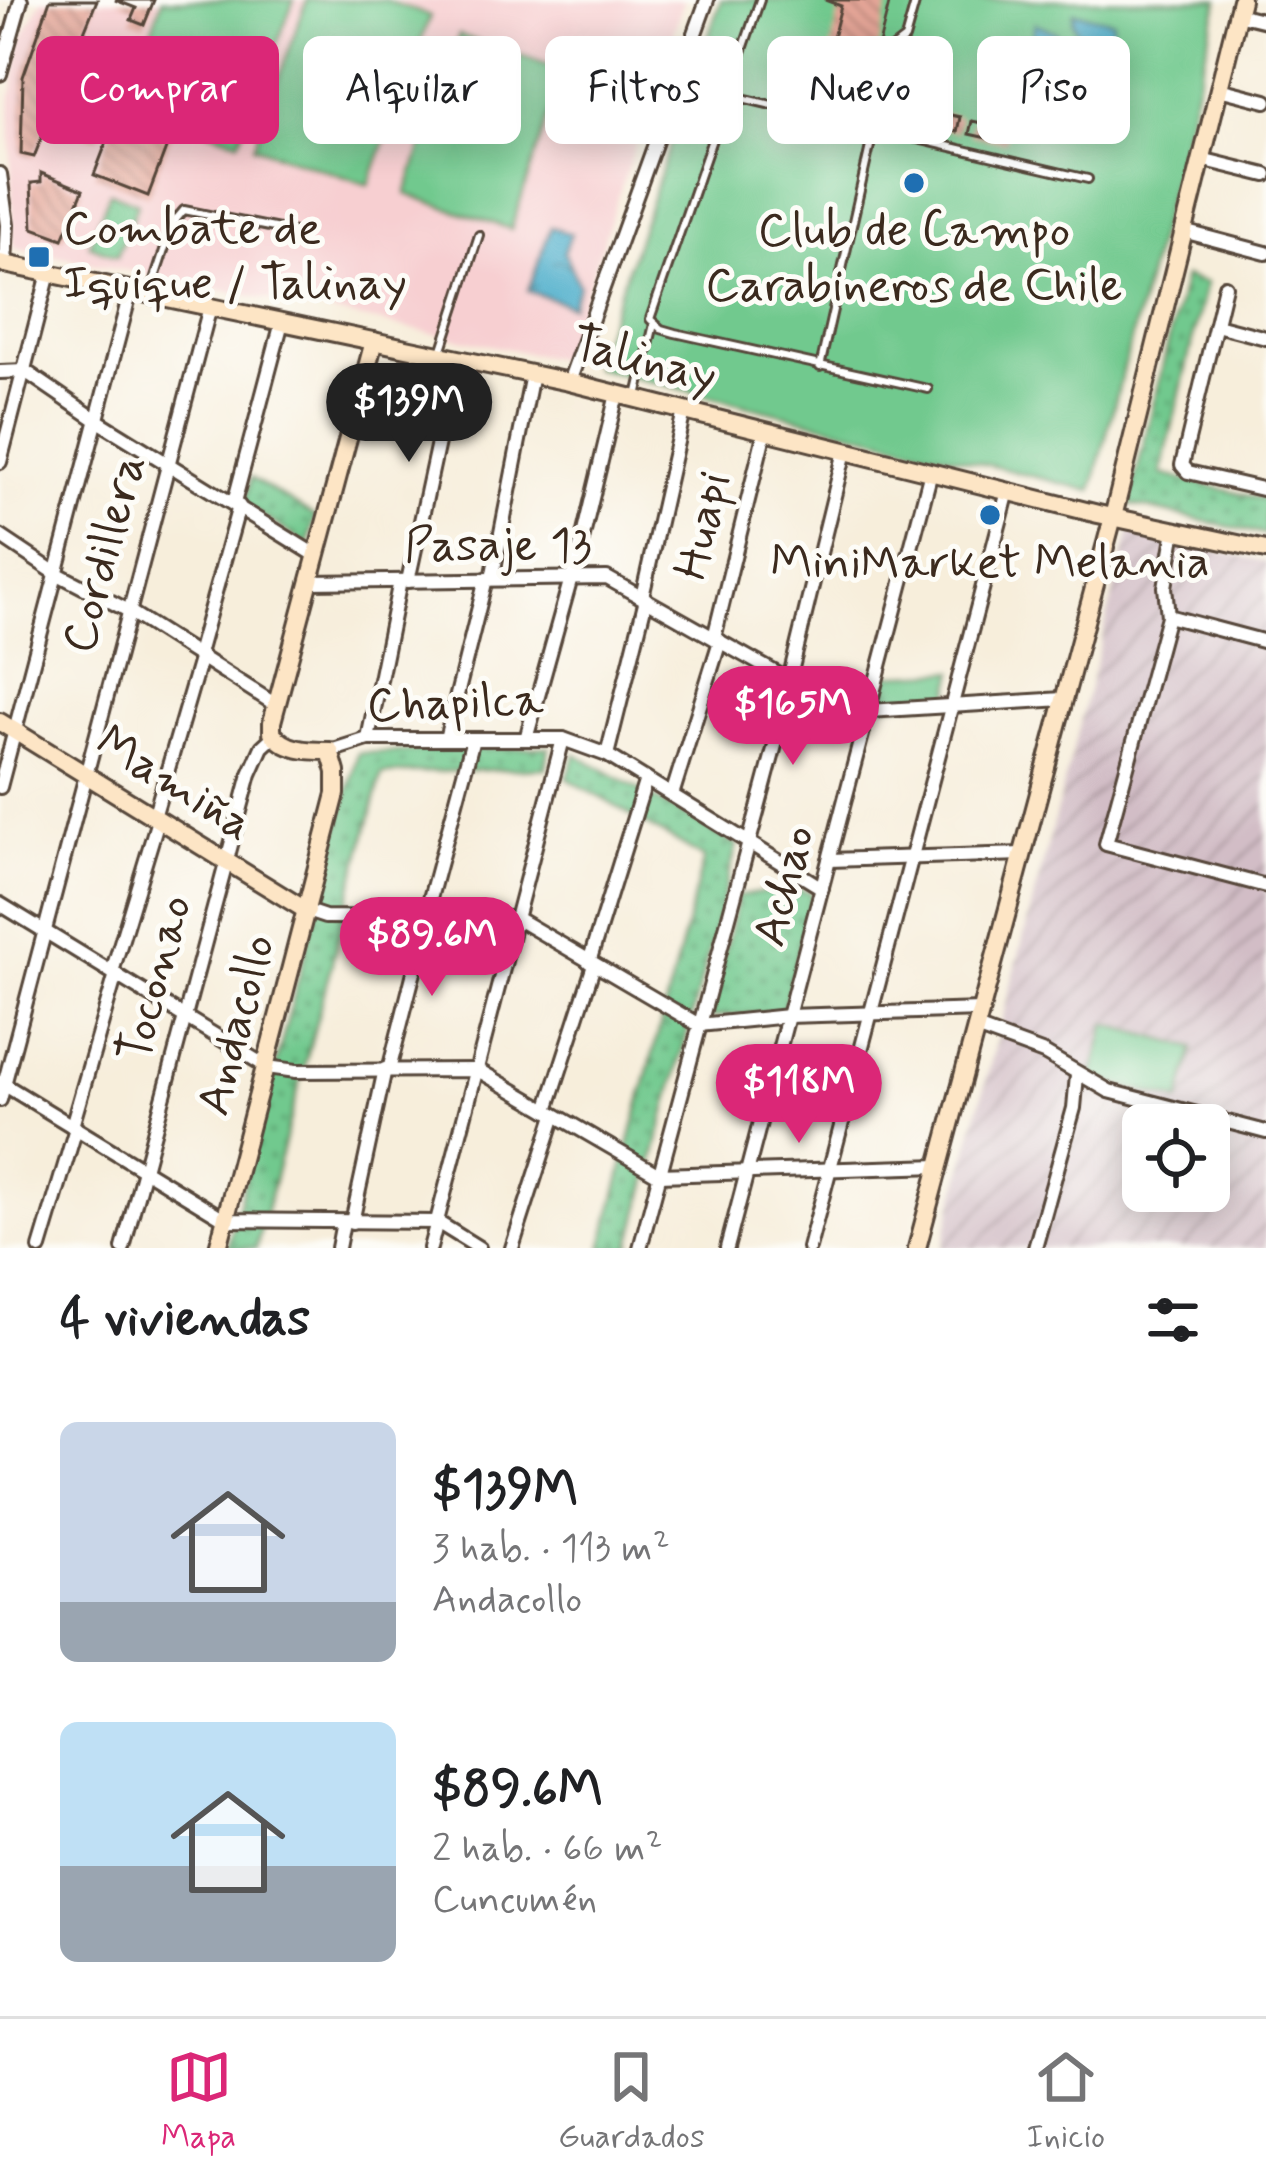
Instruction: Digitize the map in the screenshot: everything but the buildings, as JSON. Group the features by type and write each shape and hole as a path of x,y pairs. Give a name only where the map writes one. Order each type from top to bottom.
{"street":[{"path":"0,74 21,0"},
{"path":"569,382 707,0"},
{"path":"917,1248 1113,517 1239,7 1266,21"},
{"path":"1219,89 1266,101"},
{"path":"1201,159 1266,175"},
{"path":"0,174 7,225 2,264"},
{"path":"1183,231 1266,253"},
{"name":"Talinay","path":"2,264 569,382 1113,517 1266,550"},
{"path":"0,462 49,273"},
{"path":"1226,286 1183,467 1266,490"},
{"path":"0,787 7,726 130,290"},
{"name":"Cordillera","path":"0,1100 210,307"},
{"path":"40,1248 200,655 282,322"},
{"path":"1216,325 1266,338"},
{"name":"Toconao","path":"123,1248 250,774 273,734 276,705 374,341"},
{"path":"368,739 448,357"},
{"path":"0,372 25,371 317,556"},
{"path":"446,739 489,579 532,374"},
{"path":"526,739 572,578 616,394"},
{"path":"607,755 684,411"},
{"name":"Huapi","path":"672,795 717,640 765,431"},
{"path":"640,1248 790,681 845,451"},
{"name":"Achao","path":"727,1248 931,472"},
{"path":"809,1248 1008,491"},
{"path":"1175,530 1166,587 1168,616 1106,844 1266,886"},
{"path":"0,536 276,705"},
{"name":"Pasaje 13","path":"310,582 607,578 790,681 867,717"},
{"path":"1168,616 1266,642"},
{"path":"867,717 952,704 1063,699"},
{"name":"Mamiña","path":"7,726 307,911"},
{"name":"Chapilca","path":"273,734 292,747 330,751 368,739 562,739 607,755 822,888"},
{"path":"430,1248 562,739"},
{"path":"338,1248 473,740"},
{"name":"Andacollo","path":"218,1248 336,794 330,751"},
{"path":"512,1248 646,779"},
{"path":"829,860 1022,854"},
{"path":"0,904 267,1066 296,1071 478,1070 659,1175 940,1166"},
{"path":"307,911 325,917 516,918 699,1024 872,1012 979,1019 1109,1090 1266,1132"},
{"path":"1035,1248 1074,1108 1077,1076"},
{"path":"2,1083 226,1220 436,1222 479,1248"}],"lane":[{"path":"743,52 760,0"},
{"path":"906,36 916,0"},
{"path":"637,399 654,324 650,312 711,144"},
{"path":"820,367 869,144"},
{"path":"940,144 1088,179"},
{"path":"150,294 173,223 184,209 299,233"},
{"path":"448,357 479,235"},
{"path":"654,324 674,333 928,389"}],"shaded area":[{"path":"42,0 684,0 672,36 545,36 545,144 636,144 563,360 13,247 10,107 21,39"},
{"path":"1130,531 1266,562 1266,1248 942,1248"}],"green space":[{"path":"162,0 294,0 279,38 149,36"},
{"path":"307,0 385,0 430,16 423,36 303,36 303,144 384,144 369,185 254,146 279,144 279,77"},
{"name":"Club de Campo Carabineros de Chile","path":"721,0 1219,0 1092,491 593,367 671,144 743,144 743,36 708,36"},
{"path":"521,56 545,64 545,127 511,229 406,194 423,144 521,144"},
{"path":"110,192 138,203 117,256 89,245"},
{"path":"1184,277 1206,283 1161,474 1266,500 1266,535 1129,504"},
{"path":"251,478 315,517 308,545 244,504"},
{"path":"955,671 948,700 874,706 883,675"},
{"path":"549,747 546,768 382,774 256,1248 227,1248 358,753"},
{"path":"576,754 737,845 630,1248 602,1248 704,858 567,778"},
{"path":"795,888 812,893 783,1011 709,1017 738,896"},
{"path":"1106,1024 1194,1048 1180,1101 1092,1078"}],"water":[{"path":"1074,12 1113,21 1110,36 1079,36"},
{"path":"1035,23 1058,36 1032,36"},
{"path":"551,227 571,234 564,252 579,285 571,306 528,291"}],"place":[{"name":"Club de Campo Carabineros de Chile","path":"914,183"},
{"name":"Combate de Iquique / Talinay","path":"39,257"},
{"name":"MiniMarket Melania","path":"990,515"}]}
